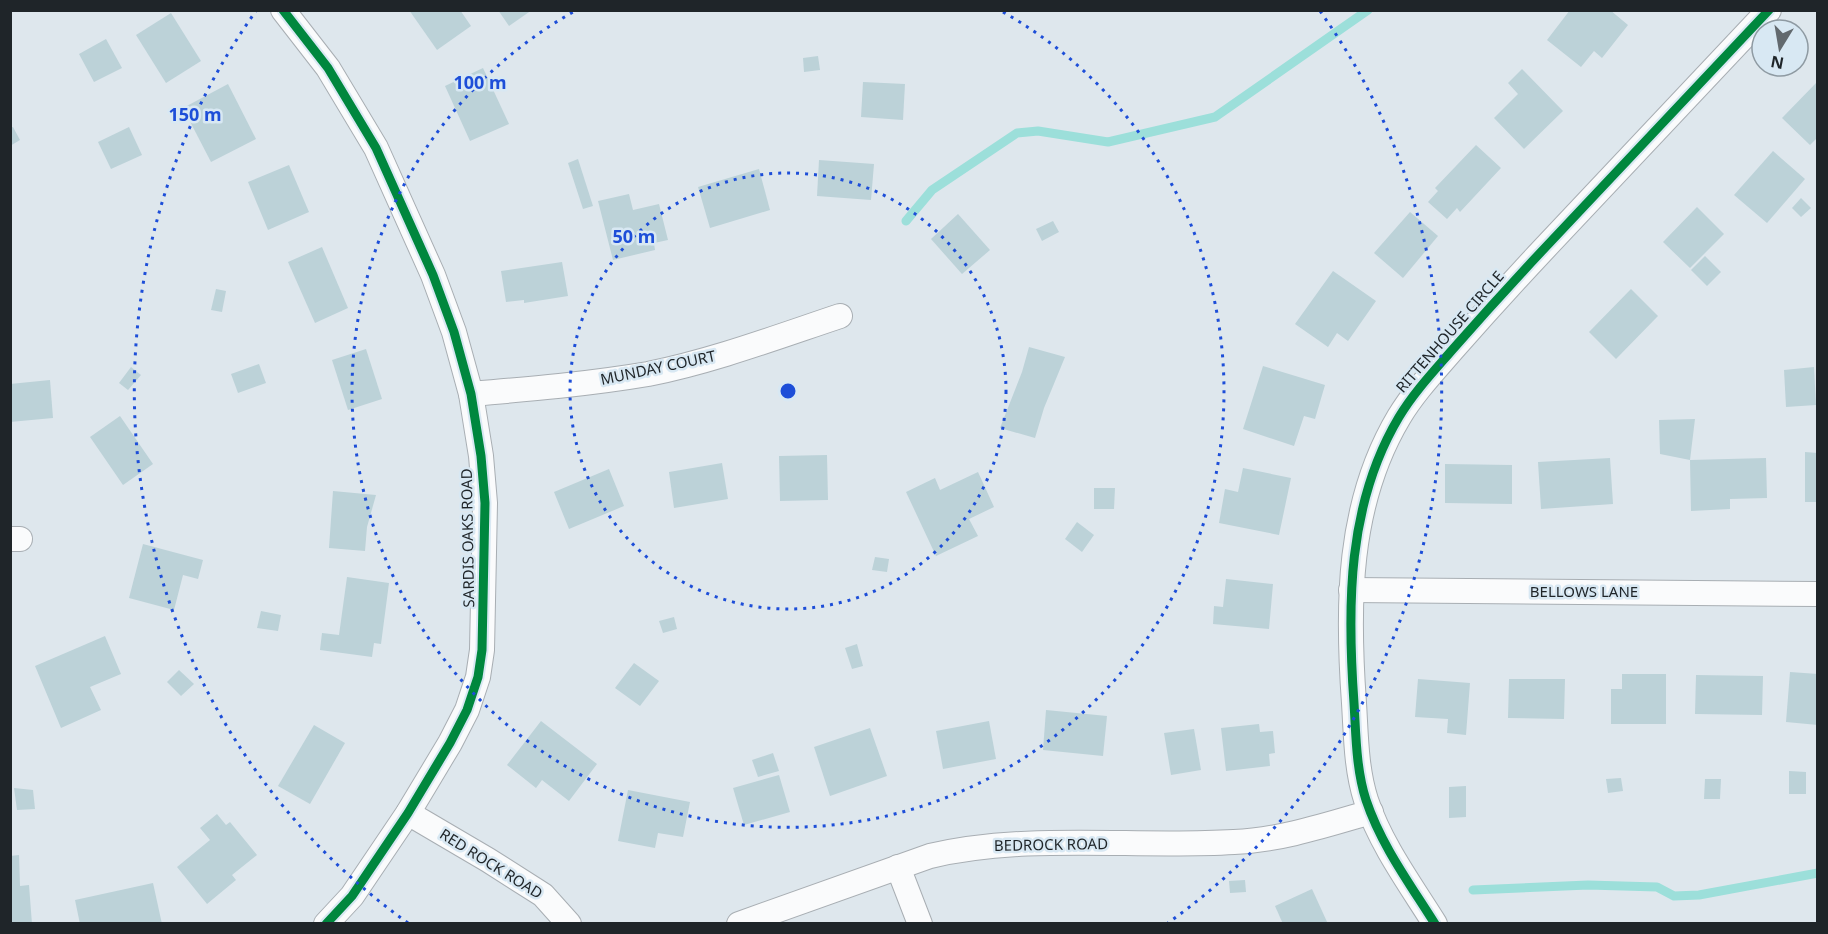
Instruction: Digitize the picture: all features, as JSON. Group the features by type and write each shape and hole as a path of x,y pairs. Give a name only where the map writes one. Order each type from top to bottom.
{"street":[{"name":"SARDIS OAKS ROAD","path":"283,10 327,68 376,148 433,275 454,332 471,394 481,456 485,503 482,650 478,677 467,710 408,813 352,896 326,924"},
{"name":"RITTENHOUSE CIRCLE","path":"1435,924 1392,855 1371,812 1365,798 1356,750 1350,651 1351,590 1356,531 1372,473 1399,417 1418,390 1500,296 1769,10"},
{"name":"MUNDAY COURT","path":"471,394 579,385 650,373 707,359 840,316"},
{"name":"BELLOWS LANE","path":"1351,590 1818,594"},
{"name":"BEDROCK ROAD","path":"740,924 930,856 961,849 992,845 1236,842 1299,833 1371,812"},
{"name":"RED ROCK ROAD","path":"408,813 543,895 569,924"},
{"path":"898,867 920,924"}],"building":[{"path":"409,10 460,10 471,26 437,50"},
{"path":"498,10 532,10 509,26"},
{"path":"1570,10 1610,10 1628,25 1602,58 1594,51 1581,67 1547,40"},
{"path":"171,13 201,61 166,83 136,35"},
{"path":"106,39 122,68 94,82 79,54"},
{"path":"818,56 820,70 804,72 803,58"},
{"path":"483,68 509,124 470,141 445,86"},
{"path":"1522,69 1563,111 1524,149 1494,118 1518,94 1508,83"},
{"path":"1818,81 1818,137 1810,145 1782,118"},
{"path":"863,82 905,84 903,120 861,117"},
{"path":"228,84 256,139 211,162 183,108"},
{"path":"13,127 20,140 10,146 10,128"},
{"path":"129,127 142,155 111,169 98,142"},
{"path":"1476,145 1501,168 1460,212 1457,208 1447,219 1428,202 1438,191 1435,188"},
{"path":"1773,151 1805,179 1767,223 1734,195"},
{"path":"578,159 593,206 583,209 568,163"},
{"path":"819,160 874,164 871,200 817,196"},
{"path":"289,165 309,212 268,230 248,182"},
{"path":"759,169 770,210 710,228 698,187"},
{"path":"629,194 633,210 659,204 668,240 654,243 655,250 613,260 598,201"},
{"path":"1801,198 1811,208 1801,217 1792,208"},
{"path":"1697,207 1724,234 1690,268 1663,242"},
{"path":"1410,212 1438,236 1403,278 1374,253"},
{"path":"958,214 990,250 962,274 931,239"},
{"path":"1053,221 1059,232 1042,241 1036,229"},
{"path":"322,247 348,308 315,323 288,262"},
{"path":"1705,256 1721,272 1707,286 1691,270"},
{"path":"562,262 568,296 524,303 524,300 506,302 501,271"},
{"path":"1333,271 1376,301 1348,341 1337,333 1328,347 1295,324"},
{"path":"216,289 226,291 222,312 211,310"},
{"path":"1631,289 1658,316 1616,359 1589,332"},
{"path":"1029,347 1065,357 1044,408 1035,438 1000,428 1022,372"},
{"path":"366,349 382,399 348,410 332,360"},
{"path":"259,364 266,383 238,393 231,374"},
{"path":"1263,366 1325,385 1315,419 1304,416 1294,446 1243,429"},
{"path":"131,367 141,375 128,390 119,383"},
{"path":"1814,367 1816,405 1786,407 1784,370"},
{"path":"50,380 53,418 10,422 10,384"},
{"path":"120,416 153,464 123,485 90,437"},
{"path":"1695,419 1690,460 1660,454 1659,420"},
{"path":"1805,452 1818,453 1818,502 1805,502"},
{"path":"827,455 828,500 780,501 779,456"},
{"path":"1610,458 1613,504 1541,509 1538,462"},
{"path":"1766,458 1767,498 1730,499 1730,509 1691,511 1690,460"},
{"path":"722,463 728,499 674,508 669,472"},
{"path":"1445,464 1512,465 1512,504 1445,503"},
{"path":"1243,468 1291,478 1279,535 1219,523 1225,489 1238,492"},
{"path":"609,469 624,506 569,529 554,492"},
{"path":"978,472 994,507 969,519 978,536 936,556 906,492 935,478 940,490"},
{"path":"1094,488 1115,488 1114,509 1094,509"},
{"path":"333,491 376,495 367,527 365,551 329,548"},
{"path":"1077,522 1094,535 1082,552 1065,539"},
{"path":"143,544 203,560 198,579 183,575 174,610 129,598"},
{"path":"875,557 889,559 887,572 872,570"},
{"path":"347,577 389,583 381,644 374,643 372,657 320,650 322,633 339,635"},
{"path":"1226,579 1273,584 1269,629 1213,624 1214,606 1223,607"},
{"path":"261,611 281,615 278,631 257,628"},
{"path":"674,617 677,629 663,633 659,621"},
{"path":"105,636 121,674 90,687 101,710 61,728 35,666"},
{"path":"857,644 863,666 852,669 845,648"},
{"path":"634,663 659,681 640,706 615,688"},
{"path":"179,670 194,684 181,696 167,682"},
{"path":"1790,672 1818,674 1818,725 1786,722"},
{"path":"1622,674 1666,674 1666,724 1611,724 1611,689 1622,689"},
{"path":"1696,675 1763,676 1762,715 1695,714"},
{"path":"1418,679 1470,683 1466,735 1447,733 1448,719 1415,717"},
{"path":"1509,679 1565,679 1564,719 1508,718"},
{"path":"1046,710 1107,716 1103,756 1043,750"},
{"path":"541,721 597,764 569,801 542,780 536,788 507,765"},
{"path":"989,721 996,759 943,769 936,731"},
{"path":"1259,724 1260,732 1273,731 1275,753 1269,754 1270,766 1226,771 1221,728"},
{"path":"314,725 345,743 310,804 278,786"},
{"path":"870,728 887,776 830,796 814,747"},
{"path":"1194,729 1201,770 1171,775 1164,733"},
{"path":"773,753 779,771 758,777 752,760"},
{"path":"1789,771 1806,772 1806,794 1789,794"},
{"path":"779,775 790,812 744,825 733,788"},
{"path":"1621,778 1623,791 1608,793 1606,779"},
{"path":"1705,779 1721,779 1720,799 1704,799"},
{"path":"1466,786 1466,817 1449,818 1449,787"},
{"path":"14,788 33,790 35,809 17,810"},
{"path":"628,790 690,802 683,837 658,833 655,848 618,841"},
{"path":"217,814 226,825 230,822 257,855 232,875 236,880 207,904 177,867 210,840 200,828"},
{"path":"19,855 20,886 29,885 32,924 10,924 10,856"},
{"path":"1245,880 1246,892 1230,893 1229,881"},
{"path":"153,883 162,924 80,924 75,900"},
{"path":"1312,889 1328,924 1283,924 1275,906"}],"waterway":[{"path":"906,221 932,190 1017,133 1038,131 1108,142 1215,117 1368,10"},
{"path":"1473,890 1588,885 1657,887 1674,896 1699,895 1818,873"}],"cycle path":[{"path":"283,10 328,68 376,148 433,275 454,332 471,394 481,456 485,503 482,650 478,677 467,710 408,813 352,896 326,924"},
{"path":"1435,924 1397,864 1372,817 1358,764 1352,666 1351,593 1354,556 1369,485 1382,450 1399,417 1424,382 1530,264 1769,10"}]}
